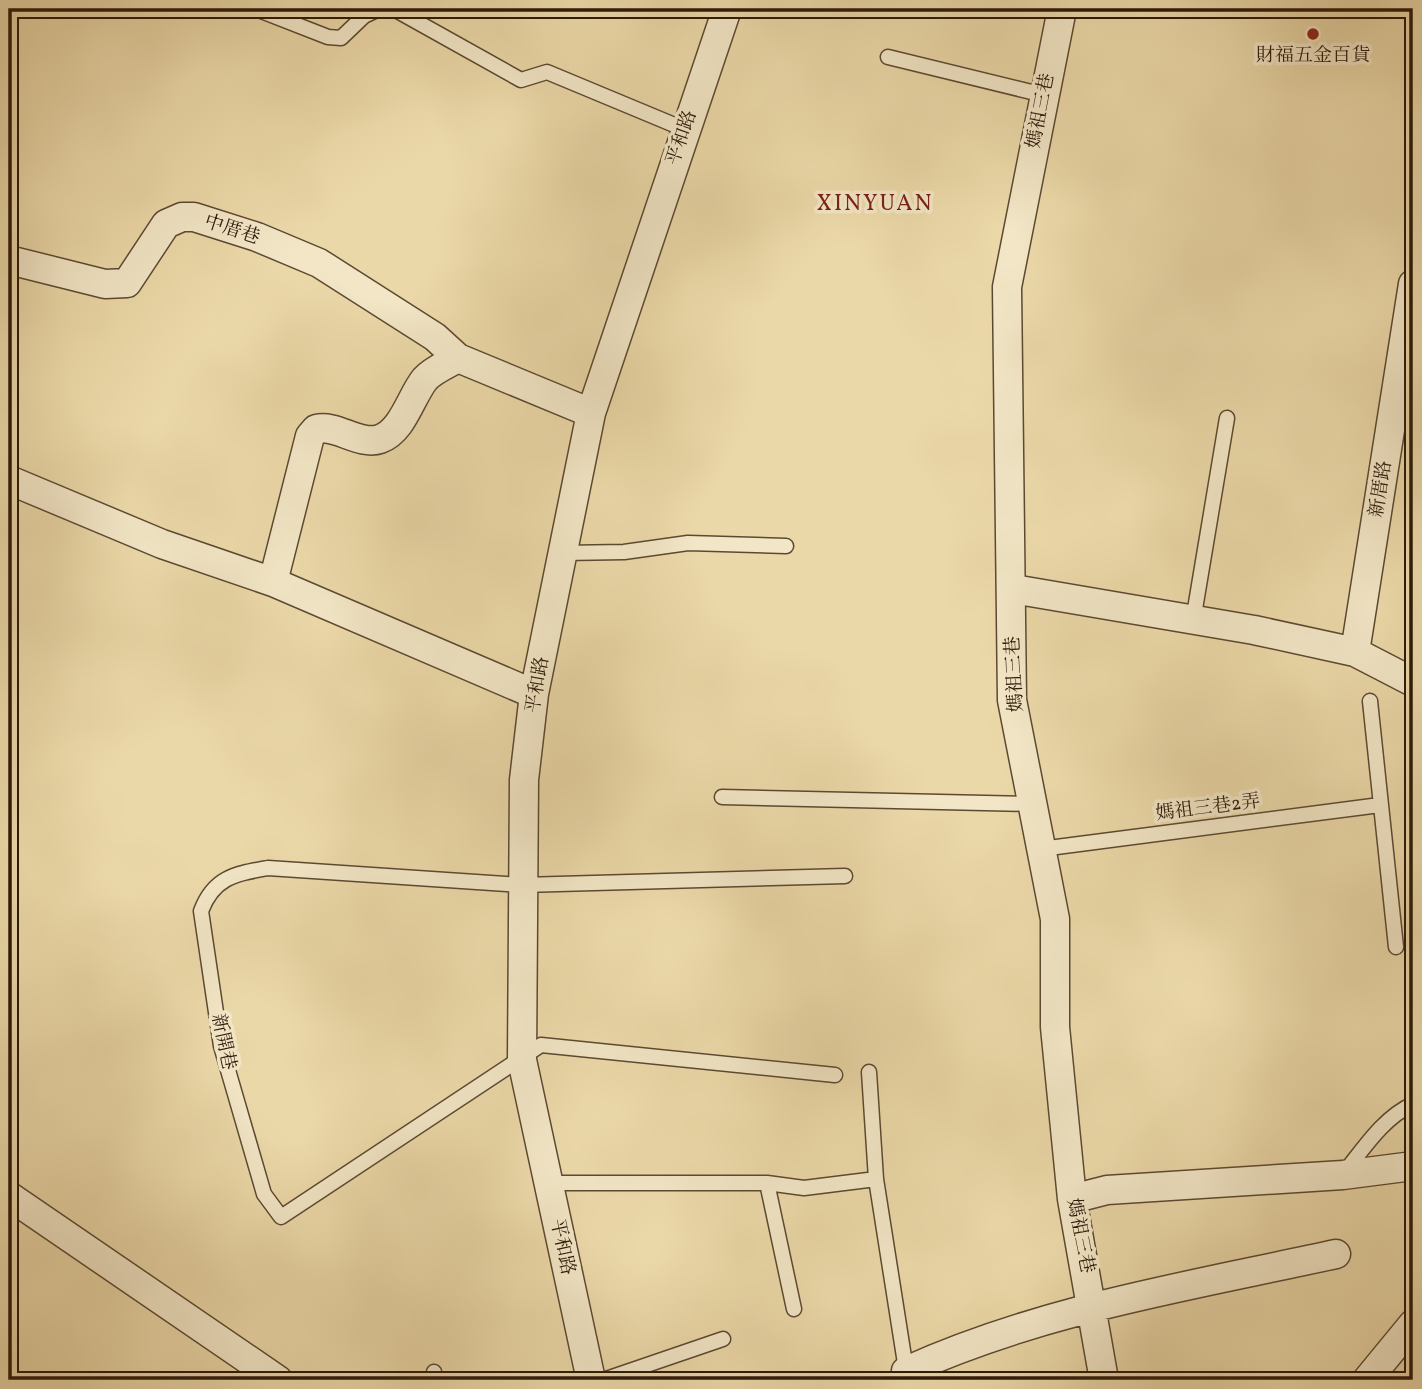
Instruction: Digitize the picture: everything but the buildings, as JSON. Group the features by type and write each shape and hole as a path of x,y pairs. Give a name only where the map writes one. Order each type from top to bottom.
{"street":[{"name":"平和路","path":"591,1380 523,1060 524,780 534,694 591,413 684,129 727,9"},
{"name":"媽祖三巷","path":"1062,9 1007,287 1006,419 1013,589 1012,700 1055,919 1055,1027 1072,1199 1093,1305 1104,1380"},
{"name":"中厝巷","path":"9,260 105,284 127,283 166,224 182,217 194,217 257,237 319,263 435,337 458,358 591,413"},
{"name":"新厝路","path":"1355,652 1413,284"},
{"path":"273,582 310,436 316,429 325,427 370,440 380,439 393,430 426,377 458,358"},
{"path":"9,480 162,544 273,582 534,694"},
{"path":"1013,589 1355,652 1413,682"},
{"path":"1072,1199 1107,1190 1343,1175 1413,1166"},
{"path":"9,1196 278,1380"},
{"path":"907,1376 957,1348 1093,1305 1336,1254"},
{"path":"1367,1380 1413,1324"}],"lane":[{"path":"256,9 328,37 341,38 365,16 379,9"},
{"path":"394,9 521,80 547,72 684,129"},
{"path":"888,57 1044,95"},
{"path":"1193,621 1227,418"},
{"path":"563,553 624,552 688,542 786,546"},
{"path":"1370,701 1396,947"},
{"path":"722,797 1033,804"},
{"name":"媽祖三巷2弄","path":"1041,849 1380,805"},
{"name":"新開巷","path":"522,885 268,868 238,874 209,891 201,911 221,1046 264,1194 281,1217 523,1060"},
{"path":"522,885 845,876"},
{"path":"523,1060 541,1045 835,1075"},
{"path":"869,1072 876,1179 907,1376"},
{"path":"1343,1175 1380,1129 1398,1111 1413,1104"},
{"path":"548,1183 767,1183 804,1188 876,1179"},
{"path":"767,1183 794,1309"},
{"path":"603,1380 723,1339"}],"place":[{"name":"財福五金百貨","path":"1313,34"}],"district":[{"name":"XINYUAN","path":"875,204"}]}
